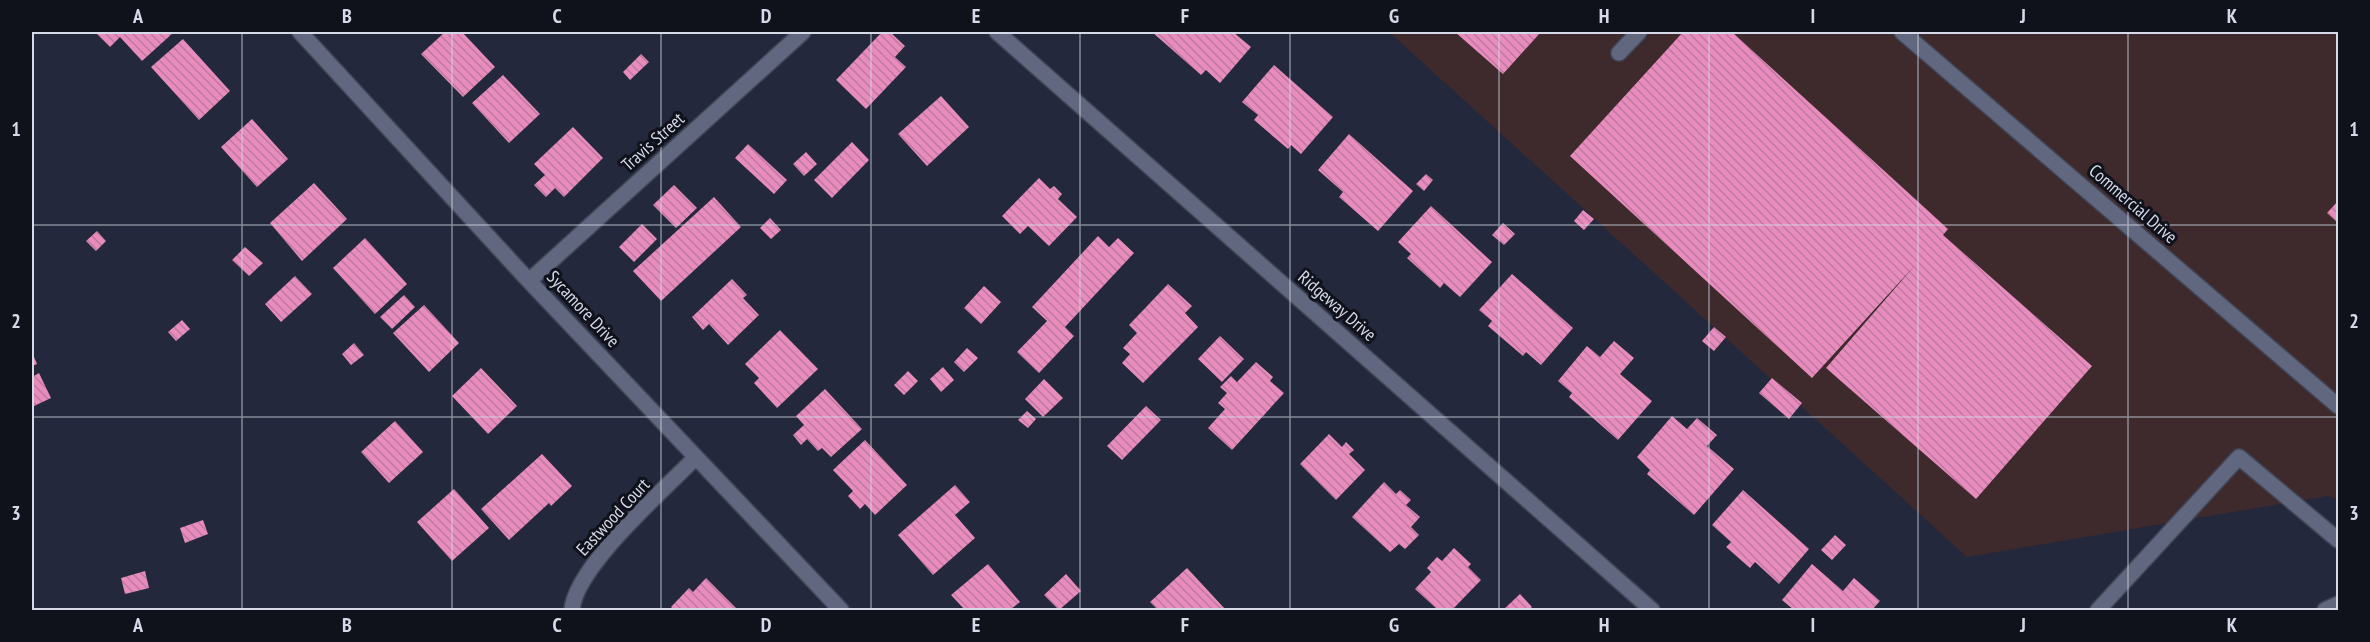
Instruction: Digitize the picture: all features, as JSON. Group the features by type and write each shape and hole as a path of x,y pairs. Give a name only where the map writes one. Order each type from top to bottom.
{"street":[{"name":"Sycamore Drive","path":"300,32 529,281 841,610"},
{"name":"Travis Street","path":"529,281 803,32"},
{"name":"Ridgeway Drive","path":"997,32 1652,610"},
{"path":"1618,53 1639,32"},
{"name":"Commercial Drive","path":"1902,32 2338,406"},
{"path":"2098,610 2239,457 2338,540"},
{"name":"Eastwood Court","path":"572,610 572,602 581,583 598,558 695,458"},
{"path":"2325,610 2338,604"}],"shaded area":[{"path":"1389,32 2338,32 2338,499 2327,496 1967,557"}],"building":[{"path":"95,32 174,32 142,61 120,37 110,47"},
{"path":"445,32 462,32 495,67 463,97 421,54"},
{"path":"882,32 890,32 905,46 895,57 906,67 866,109 836,80"},
{"path":"1152,32 1233,32 1251,47 1220,83 1206,70 1201,75"},
{"path":"1455,32 1541,32 1503,74"},
{"path":"1683,32 1732,32 1948,229 1943,235 2092,366 1976,499 1826,368 1916,264 1812,378 1570,156"},
{"path":"183,39 230,91 199,120 151,67"},
{"path":"641,54 649,62 630,80 623,72"},
{"path":"1274,65 1333,117 1301,154 1291,145 1288,149 1254,120 1258,115 1242,102"},
{"path":"503,75 540,114 509,143 472,103"},
{"path":"941,96 969,127 927,166 898,134"},
{"path":"252,119 288,159 257,187 221,147"},
{"path":"573,127 603,158 564,197 555,188 546,197 534,185 545,175 534,164"},
{"path":"1349,134 1413,191 1378,231 1339,197 1343,192 1318,170"},
{"path":"852,142 869,160 832,198 814,180"},
{"path":"748,144 787,180 774,194 735,158"},
{"path":"806,152 817,164 804,176 793,164"},
{"path":"1426,174 1433,180 1424,191 1416,184"},
{"path":"1039,178 1050,189 1054,186 1062,194 1058,199 1077,217 1049,246 1028,226 1020,234 1002,216"},
{"path":"314,183 347,219 302,261 270,223"},
{"path":"674,185 697,208 676,228 653,205"},
{"path":"714,197 741,227 661,301 633,271"},
{"path":"2338,201 2338,223 2327,213"},
{"path":"1431,206 1492,262 1460,297 1444,283 1440,288 1407,258 1411,254 1398,242"},
{"path":"1583,210 1594,219 1584,230 1574,221"},
{"path":"770,218 781,230 771,239 760,228"},
{"path":"1503,223 1515,234 1504,245 1492,235"},
{"path":"642,224 657,239 634,262 619,247"},
{"path":"97,231 106,241 96,251 86,241"},
{"path":"1098,236 1109,247 1118,238 1134,253 1065,327 1074,336 1039,373 1017,352 1047,321 1032,307"},
{"path":"365,238 407,284 375,314 333,268"},
{"path":"245,247 263,263 249,276 232,260"},
{"path":"1512,274 1573,328 1541,365 1526,352 1523,356 1488,326 1492,321 1479,310"},
{"path":"295,276 312,294 281,322 265,304"},
{"path":"732,279 747,295 743,298 759,315 728,345 709,324 703,330 692,317"},
{"path":"1168,284 1192,306 1185,313 1198,327 1143,383 1122,363 1130,354 1123,348 1137,333 1129,325"},
{"path":"984,286 1001,302 981,324 964,308"},
{"path":"404,295 415,307 392,329 380,317"},
{"path":"424,305 459,343 429,372 393,333"},
{"path":"182,320 190,329 176,341 168,332"},
{"path":"1714,327 1726,337 1714,351 1702,341"},
{"path":"780,330 818,369 777,408 754,383 759,378 745,364"},
{"path":"1220,336 1244,359 1222,382 1198,359"},
{"path":"1614,341 1634,358 1620,374 1652,401 1618,440 1569,397 1572,393 1558,381 1587,346 1600,357"},
{"path":"354,343 364,355 351,365 342,354"},
{"path":"967,348 978,358 964,372 954,362"},
{"path":"32,352 37,364 32,366"},
{"path":"1256,362 1273,377 1270,381 1284,393 1232,450 1208,428 1225,409 1218,403 1227,393 1220,387 1231,376 1237,382"},
{"path":"943,367 954,380 941,392 930,379"},
{"path":"481,368 517,406 488,434 452,396"},
{"path":"908,371 918,381 904,395 894,385"},
{"path":"39,373 51,398 32,407 32,377"},
{"path":"1772,378 1802,403 1789,419 1759,393"},
{"path":"1044,379 1063,398 1043,417 1025,399"},
{"path":"825,389 862,429 831,457 822,448 818,451 807,439 801,445 793,435 804,425 796,416"},
{"path":"1146,406 1161,420 1122,460 1107,446"},
{"path":"1027,411 1036,419 1028,428 1018,420"},
{"path":"1672,416 1687,429 1697,418 1717,435 1707,446 1734,469 1694,515 1647,474 1650,470 1637,457"},
{"path":"395,421 423,452 389,483 361,452"},
{"path":"1329,434 1342,447 1346,442 1354,450 1349,454 1365,470 1336,500 1300,464"},
{"path":"865,440 907,485 875,515 865,504 860,509 848,496 853,491 833,470"},
{"path":"542,454 572,486 551,506 549,503 509,540 481,509"},
{"path":"1384,482 1396,494 1400,490 1411,500 1406,505 1420,517 1411,527 1419,535 1405,549 1399,544 1390,552 1352,517"},
{"path":"955,485 970,502 955,515 975,538 933,575 898,535"},
{"path":"454,489 489,528 452,561 417,522"},
{"path":"1743,490 1809,549 1779,584 1755,562 1750,568 1726,547 1731,542 1712,525"},
{"path":"203,520 208,534 185,543 180,528"},
{"path":"1835,535 1846,545 1832,560 1821,550"},
{"path":"1454,548 1471,564 1468,567 1481,580 1452,610 1438,610 1415,589 1431,572 1427,568 1437,557 1442,561"},
{"path":"988,564 1020,602 1010,610 965,610 951,595"},
{"path":"1812,564 1843,591 1854,578 1880,601 1872,610 1794,610 1782,600"},
{"path":"1187,568 1226,610 1158,610 1150,602"},
{"path":"145,571 149,588 125,594 121,578"},
{"path":"1066,574 1081,591 1059,610 1044,595"},
{"path":"706,578 738,610 674,610 671,607 689,588 693,592"},
{"path":"1520,594 1532,607 1528,610 1503,610"}]}
